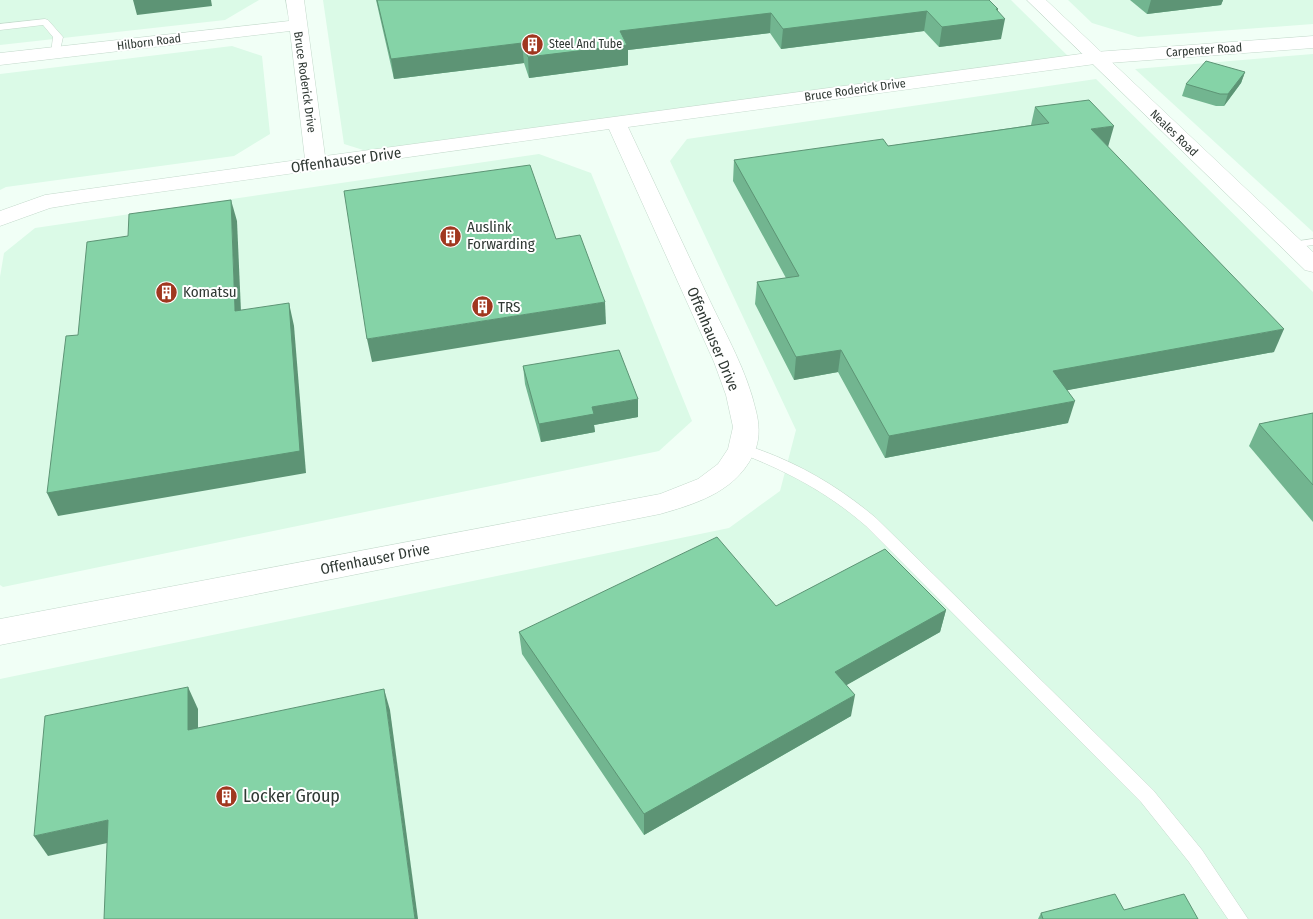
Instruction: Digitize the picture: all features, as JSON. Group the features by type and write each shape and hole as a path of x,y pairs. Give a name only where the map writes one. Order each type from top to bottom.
{"street":[{"name":"Bruce Roderick Drive","path":"295,0 316,164"},
{"name":"Neales Road","path":"1036,0 1313,265"},
{"name":"Hilborn Road","path":"0,59 298,25"},
{"name":"Carpenter Road","path":"1095,58 1313,42"},
{"name":"Bruce Roderick Drive","path":"616,123 1095,58"},
{"name":"Offenhauser Drive","path":"0,218 45,202 616,123 725,360 742,408 746,429 742,449 732,465 715,482 693,495 660,504 0,632"}],"lane":[{"path":"0,27 45,22 58,37 56,53"},
{"path":"1292,245 1313,242"},
{"path":"742,449 777,461 815,479 839,495 872,522 1147,796 1176,828 1205,865 1239,919"}],"shaded area":[{"path":"0,0 259,0 225,20 0,45"},
{"path":"323,0 1011,0 1072,60 376,154 344,144"},
{"path":"1068,0 1313,0 1313,24 1138,37 1092,23"},
{"path":"232,46 262,56 270,134 234,156 6,187 0,190 0,74"},
{"path":"1313,54 1313,232 1135,69"},
{"path":"1096,79 1313,292 1313,919 0,919 0,679 729,528 780,491 796,430 670,161 687,139"},
{"path":"539,154 591,173 692,421 659,451 3,587 0,585 0,277 4,253 35,228"}],"building":[{"name":"Steel And Tube","path":"377,0 989,0 1005,19 942,27 927,11 783,29 771,13 620,31 627,45 528,57 522,43 391,59"},
{"path":"1206,61 1245,72 1228,94 1220,94 1186,84"},
{"path":"1089,100 1114,126 1091,129 1284,329 1053,371 1075,401 889,436 841,350 796,357 757,282 799,276 734,160 883,139 888,146 1049,123 1035,107"},
{"path":"530,165 556,239 580,235 605,302 367,339 344,191"},
{"path":"231,200 235,311 289,303 300,451 47,493 66,336 78,335 87,242 128,236 129,214"},
{"path":"619,350 638,399 592,407 594,414 539,424 523,366"},
{"path":"1313,413 1313,485 1259,424"},
{"path":"717,537 776,606 885,549 946,610 835,672 855,695 644,814 519,632"},
{"name":"Locker Group","path":"188,687 188,730 384,689 415,919 104,919 108,820 34,836 45,716"},
{"path":"1115,894 1124,910 1184,894 1198,919 1043,919 1041,913"}],"place":[{"name":"Steel And Tube","path":"533,44"},
{"name":"Auslink Forwarding","path":"451,236"},
{"name":"Komatsu","path":"167,292"},
{"name":"TRS","path":"482,307"},
{"name":"Locker Group","path":"227,796"}]}
